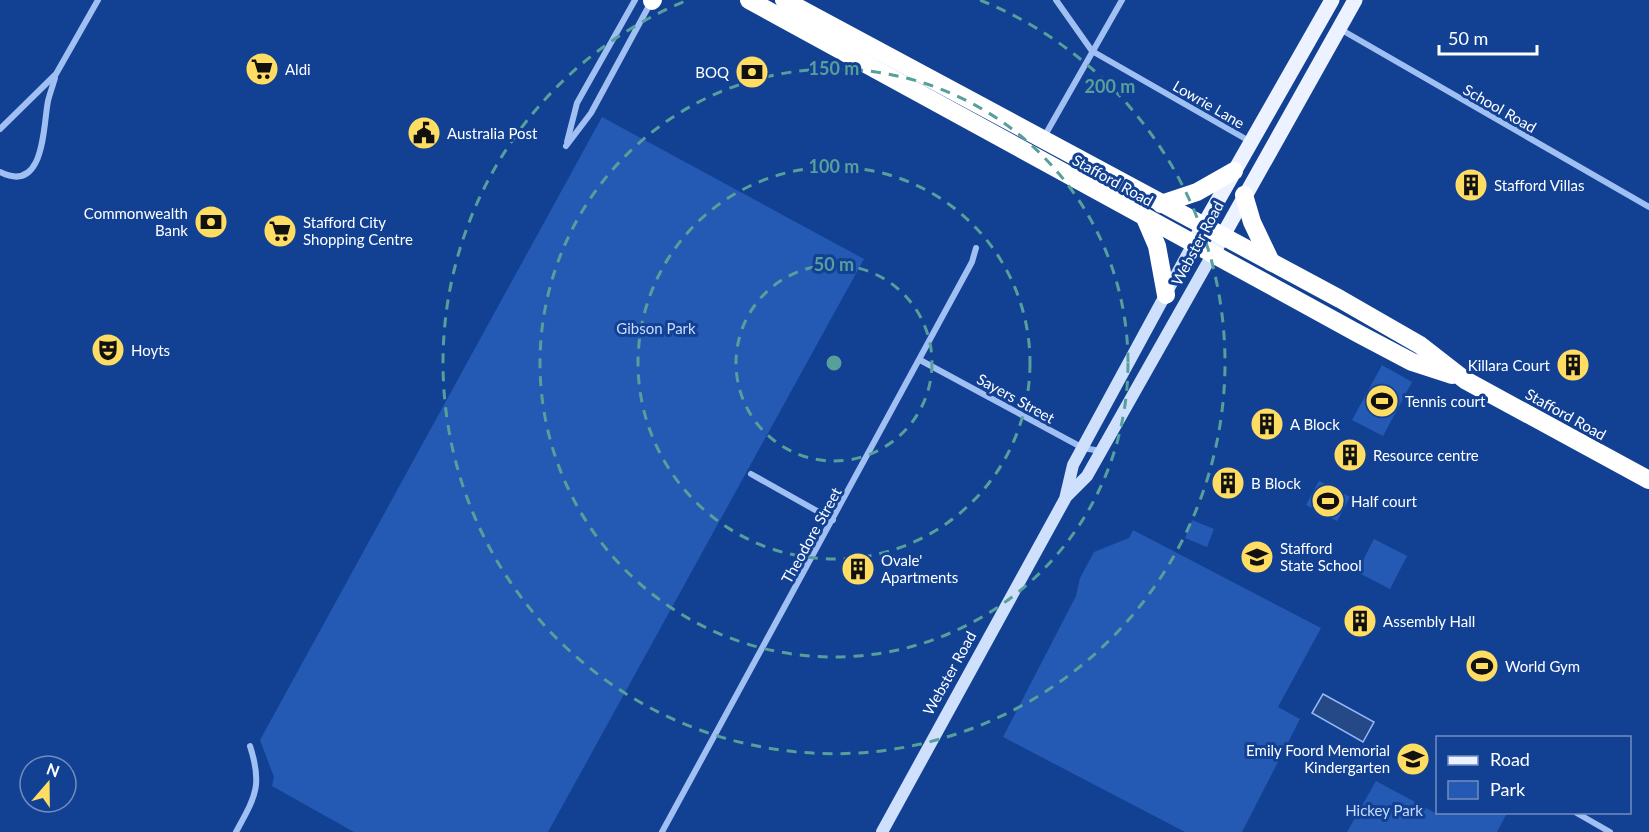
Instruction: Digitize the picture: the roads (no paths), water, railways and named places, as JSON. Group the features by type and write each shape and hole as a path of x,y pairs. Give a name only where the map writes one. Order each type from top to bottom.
{"highway":[{"name":"Stafford Road","path":"749,0 1144,218 1412,362 1465,380"},
{"name":"Stafford Road","path":"784,0 1271,262 1420,345 1465,380 1649,480"},
{"path":"1161,204 1197,192 1234,171"},
{"path":"1244,195 1252,222 1271,262"},
{"path":"1144,218 1157,246 1166,295"}],"main road":[{"name":"Webster Road","path":"1065,499 1073,465 1203,226 1332,0"},
{"name":"Webster Road","path":"882,832 1065,499 1087,476 1102,451 1355,0"}],"street":[{"path":"0,172 8,176 22,176 33,168 40,155 49,99 56,74 98,0"},
{"path":"635,0 577,103 566,146 591,113 653,0"},
{"path":"1056,0 1092,51"},
{"path":"1042,140 1122,0"},
{"name":"School Road","path":"1339,28 1649,207"},
{"name":"Lowrie Lane","path":"1092,51 1251,142"},
{"path":"0,129 56,74"},
{"name":"Theodore Street","path":"662,832 920,360 972,262 976,248"},
{"name":"Sayers Street","path":"920,360 1083,448 1102,451"},
{"path":"751,474 833,520"},
{"path":"236,832 257,791 259,777 250,746"},
{"path":"1577,814 1611,832"}],"place":[{"name":"Aldi","path":"262,69"},
{"name":"BOQ","path":"752,72"},
{"name":"Australia Post","path":"424,133"},
{"name":"Stafford Villas","path":"1471,185"},
{"name":"Commonwealth Bank","path":"211,222"},
{"name":"Stafford City Shopping Centre","path":"280,231"},
{"name":"Hoyts","path":"108,350"},
{"name":"Killara Court","path":"1573,365"},
{"name":"Tennis court","path":"1382,401"},
{"name":"A Block","path":"1267,424"},
{"name":"Resource centre","path":"1350,455"},
{"name":"B Block","path":"1228,483"},
{"name":"Half court","path":"1328,501"},
{"name":"Stafford State School","path":"1257,557"},
{"name":"Ovale' Apartments","path":"858,569"},
{"name":"Assembly Hall","path":"1360,621"},
{"name":"World Gym","path":"1482,666"},
{"name":"Emily Foord Memorial Kindergarten","path":"1413,759"}],"park label":[{"name":"Gibson Park","path":"656,328"},
{"name":"Hickey Park","path":"1384,810"}]}
